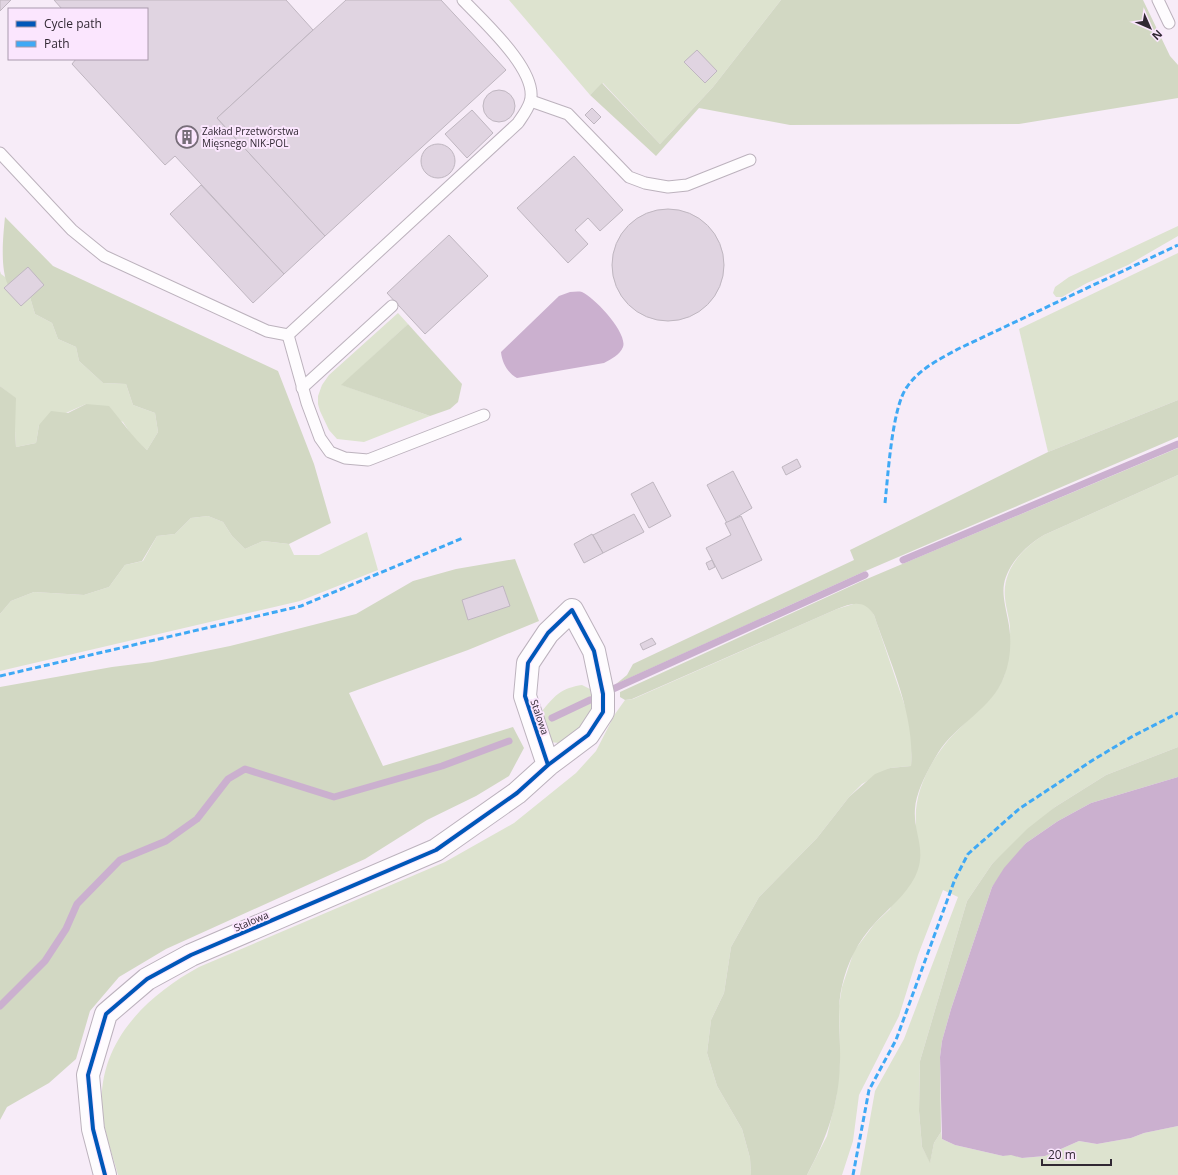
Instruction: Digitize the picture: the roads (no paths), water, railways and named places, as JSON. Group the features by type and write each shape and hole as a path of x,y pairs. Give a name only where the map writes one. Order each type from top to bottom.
{"street":[{"name":"Stalowa","path":"105,1175 93,1129 88,1075 106,1014 146,979 191,955 436,850 517,793 548,765 588,736 603,712 603,694 594,651 572,610 548,632 528,663 525,696 548,765"}],"lane":[{"path":"288,336 518,123 531,101 528,77 514,56 463,0"},
{"path":"1158,0 1169,23"},
{"path":"531,101 568,114 630,177 645,183 668,187 687,185 750,160"},
{"path":"0,153 72,230 104,256 267,331 288,336"},
{"path":"302,388 392,306"},
{"path":"288,336 302,388 320,438 330,452 345,458 368,460 484,415"}],"waterway":[{"path":"903,560 1178,444"},
{"path":"613,689 865,575"},
{"path":"552,718 590,700"},
{"path":"0,1006 45,961 66,929 77,904 120,860 166,841 197,819 228,779 245,769 334,797 442,766 509,741"}],"place":[{"name":"Zakład Przetwórstwa Mięsnego NIK-POL","path":"187,137"}]}
